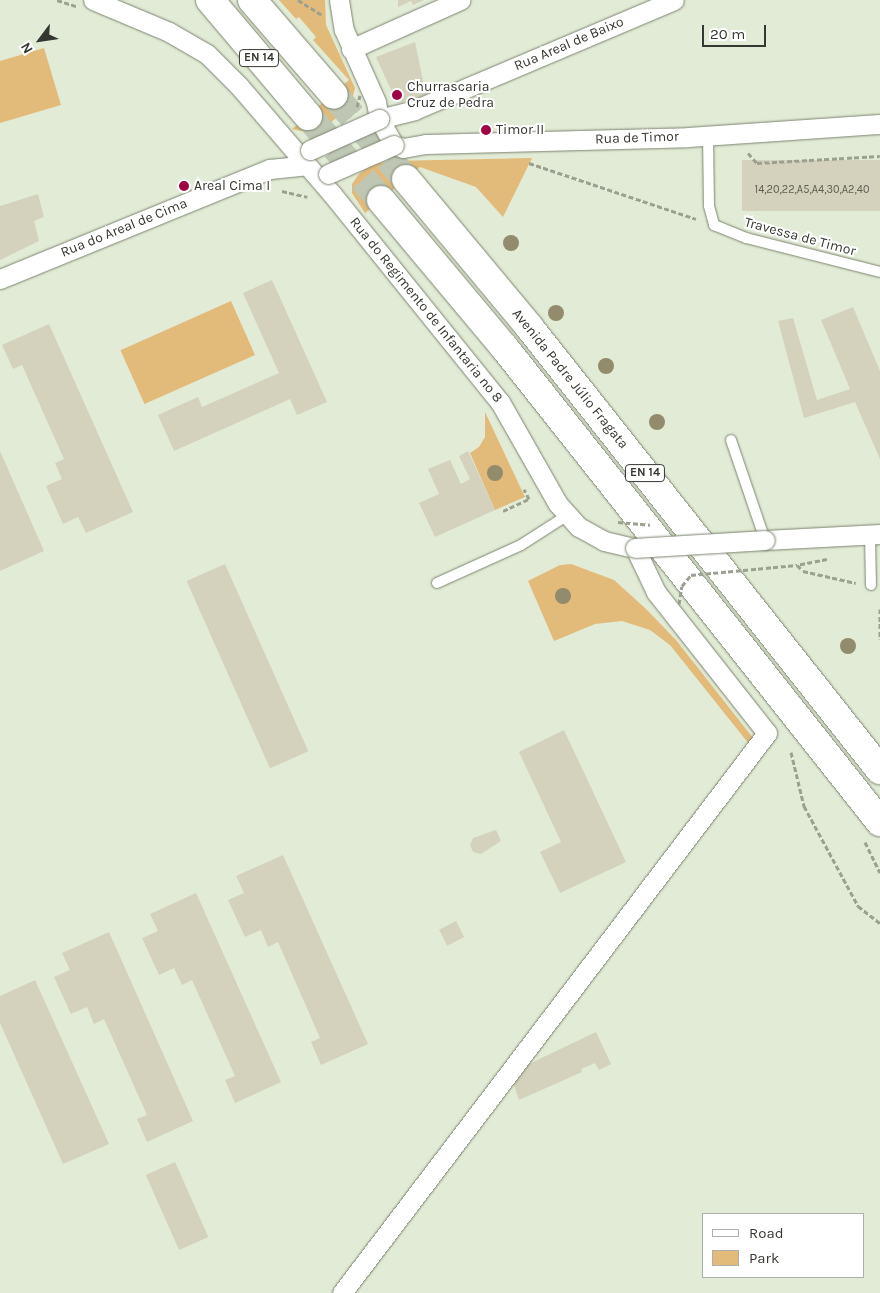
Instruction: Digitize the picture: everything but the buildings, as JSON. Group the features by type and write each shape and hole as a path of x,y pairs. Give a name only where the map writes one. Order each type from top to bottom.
{"highway":[{"name":"EN 14","path":"210,0 308,116"},
{"name":"EN 14","path":"252,0 334,95"},
{"name":"Avenida Padre Júlio Fragata","path":"406,179 701,544 880,770"},
{"name":"EN 14","path":"381,200 498,340 874,814"},
{"path":"874,814 880,831"}],"street":[{"path":"308,158 328,174 394,145 379,119 376,102 351,49 340,16 339,0"},
{"path":"351,49 460,0"},
{"name":"Rua Areal de Baixo","path":"308,158 379,119 414,110 674,0"},
{"name":"Rua do Regimento de Infantaria nº 8","path":"87,4 169,32 207,54 308,158 500,402 542,478 568,515 579,527 604,541 635,548 875,534"},
{"name":"Rua de Timor","path":"394,145 403,148 708,136 880,124"},
{"name":"Rua do Areal de Cima","path":"0,280 270,169 308,158"},
{"path":"342,1293 766,733 656,592 635,548"}],"lane":[{"path":"708,136 709,206 714,225"},
{"name":"Travessa de Timor","path":"714,225 746,238 880,272"},
{"path":"731,440 765,540"},
{"path":"437,583 521,545 568,515"},
{"path":"872,584 875,534"}],"path":[{"path":"57,0 87,4"},
{"path":"298,0 329,19"},
{"path":"744,149 757,163 880,156"},
{"path":"528,162 714,225"},
{"path":"679,604 682,586 691,575 797,565 803,572 872,584"},
{"path":"880,609 880,639"},
{"path":"787,747 793,755 804,806 858,906 880,923"}],"green space":[{"path":"279,0 325,0 326,25 355,88 350,107 324,128 310,133 292,129 349,80 313,40 316,37 299,17 296,19"},
{"path":"44,48 61,105 0,123 0,61"},
{"path":"532,158 503,217 476,187 420,167 365,213 352,193 352,184 359,174 371,165 391,161"},
{"path":"231,301 255,355 144,404 120,350"},
{"path":"485,412 525,497 495,510 470,453 479,447 485,437"},
{"path":"571,564 614,580 645,608 676,640 753,738 749,744 670,645 650,630 622,621 595,624 554,641 528,581 560,565"}],"tunnel":[{"path":"334,95 406,179"},
{"path":"308,116 381,200"}],"place":[{"name":"Churrascaria Cruz de Pedra","path":"397,95"},
{"name":"Timor II","path":"486,130"},
{"name":"Areal Cima I","path":"184,186"}]}
